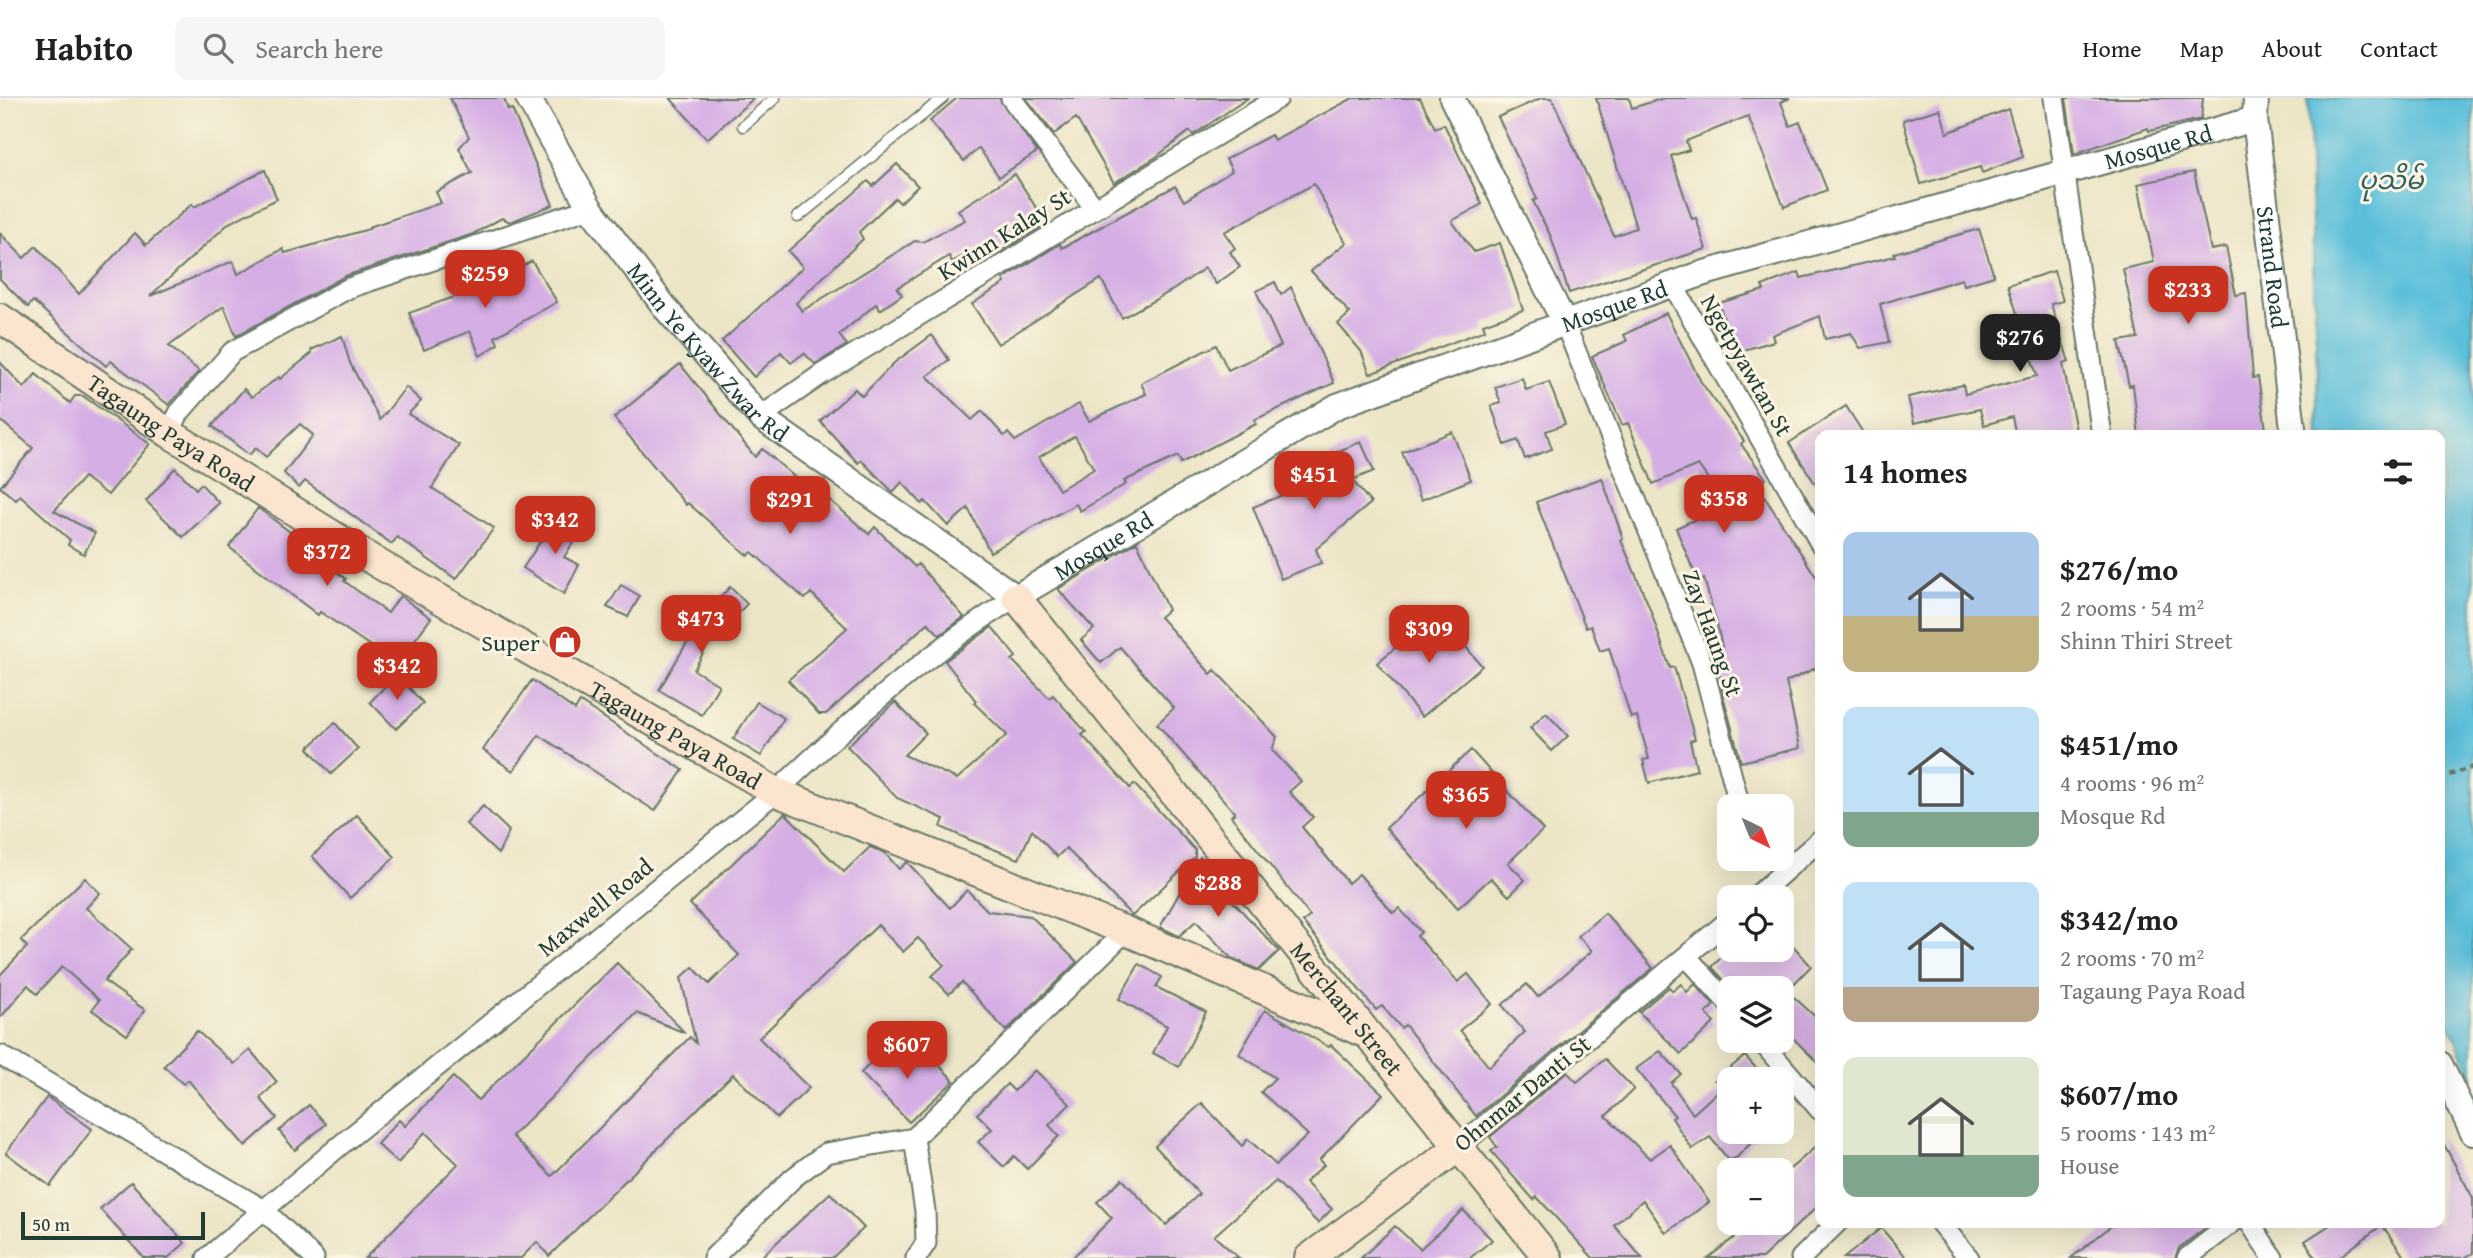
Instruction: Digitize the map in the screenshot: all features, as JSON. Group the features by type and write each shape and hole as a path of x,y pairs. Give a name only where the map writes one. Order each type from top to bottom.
{"main road":[{"name":"Tagaung Paya Road","path":"0,318 169,433 379,564 776,792 1126,931 1367,1034"},
{"name":"Merchant Street","path":"1016,597 1548,1258"},
{"name":"Ohnmar Danti St","path":"1309,1258 1460,1146"}],"street":[{"name":"Minn Ye Kyaw Zwar Rd","path":"528,98 590,208 667,310 760,417 1016,597"},
{"path":"1012,98 1094,207"},
{"name":"Kwinn Kalay St","path":"760,417 822,374 1278,98"},
{"path":"1452,98 1565,324"},
{"path":"2054,98 2101,430"},
{"name":"Mosque Rd","path":"1016,597 1337,406 1673,285 2063,172 2255,108"},
{"name":"Strand Road","path":"2255,108 2293,430"},
{"path":"169,433 179,413 232,352 349,288 590,208"},
{"name":"Ngetpyawtan St","path":"1673,285 1815,534"},
{"name":"Zay Haung St","path":"1565,324 1702,663 1737,794"},
{"name":"Maxwell Road","path":"208,1258 776,792 829,741 982,618 1016,597"},
{"path":"1794,856 1815,843"},
{"path":"713,1258 793,1178 826,1153 914,1138 1126,931"},
{"name":"Ohnmar Danti St","path":"1460,1146 1717,931"},
{"path":"1687,957 1717,991"},
{"path":"1771,1053 1815,1104"},
{"path":"0,1055 264,1210 314,1258"},
{"path":"2445,1082 2473,1133"},
{"path":"914,1138 925,1211 926,1243 916,1258"},
{"path":"1801,1258 1832,1228"},
{"path":"1944,1228 1969,1258"},
{"path":"2188,1258 2226,1228"},
{"path":"2253,1228 2273,1258"}],"lane":[{"path":"743,126 775,98"},
{"path":"798,217 943,98"}],"path":[{"path":"2445,776 2473,767"}],"water":[{"name":"ပုသိမ်","path":"2308,98 2473,98 2473,1079 2445,1016 2445,430 2319,430"}],"building":[{"path":"450,98 504,98 508,110 512,109 553,205 510,222 502,218 473,234 345,276 236,336 224,306 169,346 199,371 169,405 111,361 106,366 33,301 28,307 0,279 0,233 24,258 36,246 79,294 135,233 146,245 192,204 194,207 265,170 277,199 229,223 150,296 233,261 238,274 283,249 285,253 369,229 441,203 436,192 472,173 459,148 469,137"},
{"path":"670,98 754,98 707,139"},
{"path":"957,98 999,98 1037,152 999,177 979,148 964,161 930,121"},
{"path":"1026,98 1248,98 1193,135 1190,131 1156,157 1114,183 1076,118 1054,134"},
{"path":"1353,98 1420,98 1435,128 1444,124 1482,204 1452,221 1474,252 1500,243 1523,310 1483,324 1485,330 1370,374 1361,351 1338,324 1350,313 1311,271 1346,243 1314,184 1224,232 1235,248 1230,252 1240,267 1216,284 1205,268 1173,290 1122,318 1101,279 998,344 972,304 1005,283 1003,279 1060,244 1062,248 1175,186 1184,201 1232,171 1226,159 1271,135 1274,140"},
{"path":"1541,98 1552,98 1614,236 1636,228 1596,98 1629,98 1632,108 1664,98 1790,98 1781,102 1790,126 1800,122 1827,190 1784,207 1748,116 1686,141 1689,150 1671,156 1692,219 1696,218 1706,249 1569,293 1551,237 1533,201 1537,199 1498,117"},
{"path":"2066,98 2203,98 2201,119 2149,131 2148,128 2074,154"},
{"path":"1940,109 1947,133 2008,109 2023,157 1982,173 1980,167 1921,184 1903,120"},
{"path":"897,164 918,186 900,203 895,198 859,232 863,239 796,303 802,311 915,241 923,242 965,220 958,210 1015,174 1046,224 989,258 982,246 952,262 949,256 897,288 902,295 880,310 876,304 839,335 847,345 815,364 804,353 791,363 781,352 754,377 722,341 803,267 788,251 868,181 873,186"},
{"path":"2194,172 2211,250 2226,247 2236,295 2246,293 2253,378 2258,377 2266,430 2138,430 2133,385 2129,386 2119,341 2138,338 2123,269 2154,262 2138,184"},
{"path":"1979,229 1994,276 1964,285 1962,279 1880,304 1889,342 1860,348 1851,333 1825,339 1820,316 1772,335 1774,341 1734,353 1719,303 1764,290 1762,286 1799,272 1801,278 1895,256 1894,253"},
{"path":"532,261 557,302 495,337 498,344 480,356 470,331 424,350 409,313 457,296 455,291 491,282"},
{"path":"2054,271 2063,301 2051,304 2069,362 2063,364 2076,430 2015,430 2012,417 1984,425 1980,409 1914,423 1908,397 1963,385 1965,394 2037,376 2008,285"},
{"path":"1275,282 1281,295 1291,287 1334,383 1254,420 1256,424 1181,463 1178,456 1124,481 1126,484 1080,511 1076,504 990,552 968,508 948,526 925,501 922,504 902,482 893,492 861,460 858,463 820,421 855,389 862,396 894,363 932,335 949,360 927,376 972,420 982,411 1004,436 1008,433 1015,441 1079,404 1089,421 1146,394 1141,383 1216,345 1228,370 1281,346 1256,291","holes":["1075,436 1094,469 1059,490 1039,457"]},
{"path":"1666,313 1701,382 1744,441 1741,444 1766,479 1757,485 1815,575 1815,668 1786,682 1800,748 1741,762 1723,695 1715,649 1722,647 1717,624 1704,579 1698,582 1676,528 1727,505 1698,465 1653,484 1628,423 1622,425 1592,356 1627,341 1624,335"},
{"path":"342,336 350,363 380,420 406,387 421,401 408,414 459,445 432,488 494,528 456,579 397,537 392,544 305,481 299,488 284,473 313,435 300,424 266,457 256,448 249,455 212,426 244,389 252,397 279,377 280,379 312,353 311,350"},
{"path":"0,362 24,388 36,374 70,403 75,396 83,396 150,444 108,495 84,477 54,511 95,533 84,554 68,545 70,540 20,495 16,500 0,487 33,448 0,420"},
{"path":"680,364 755,457 762,449 813,493 817,489 869,534 875,527 915,567 918,564 964,617 940,635 928,623 826,714 819,714 788,680 847,628 811,593 805,599 752,552 748,556 688,503 686,505 614,418"},
{"path":"1522,378 1526,390 1549,382 1565,424 1546,431 1552,449 1525,459 1518,440 1505,445 1491,406 1501,403 1495,387"},
{"path":"1846,406 1861,430 1815,430 1815,483 1789,443"},
{"path":"1452,432 1471,480 1421,500 1402,452"},
{"path":"1361,442 1374,471 1352,480 1371,503 1316,549 1321,563 1281,579 1253,507 1288,493 1338,451"},
{"path":"175,468 196,489 201,484 219,503 183,537 146,501"},
{"path":"1602,478 1623,539 1621,540 1649,606 1670,668 1674,667 1695,739 1690,741 1697,770 1649,783 1643,760 1649,759 1637,716 1631,718 1609,648 1600,651 1591,626 1586,628 1536,502"},
{"path":"258,508 321,555 318,558 346,579 344,581 388,613 400,596 431,618 397,664 320,612 318,615 229,547"},
{"path":"558,515 581,530 564,557 579,565 564,594 523,568"},
{"path":"1137,542 1168,610 1160,617 1211,674 1215,670 1277,737 1272,750 1301,781 1289,792 1313,817 1302,827 1348,883 1359,874 1393,913 1399,908 1421,932 1417,936 1458,982 1468,974 1492,1004 1460,1030 1489,1067 1525,1032 1502,1005 1527,984 1538,997 1592,951 1578,936 1605,913 1653,968 1476,1116 1405,1025 1401,1028 1382,1006 1376,1010 1303,922 1310,916 1231,816 1235,813 1157,724 1174,708 1120,647 1101,663 1081,640 1094,629 1058,589"},
{"path":"621,585 640,596 628,617 607,607"},
{"path":"730,587 747,604 707,646 694,670 719,685 702,715 659,690 704,614"},
{"path":"1437,613 1482,666 1422,717 1377,663"},
{"path":"992,627 1016,657 1012,660 1049,698 1053,695 1086,732 1082,735 1130,788 1134,784 1195,850 1195,857 1132,916 1066,848 1057,857 1032,830 1019,859 941,827 944,819 897,798 847,746 895,702 926,733 904,755 957,779 1007,735 974,703 976,701 945,661"},
{"path":"397,675 423,703 396,729 370,702"},
{"path":"532,680 575,710 580,702 683,770 655,811 539,735 513,771 483,750"},
{"path":"757,702 784,718 761,756 733,739"},
{"path":"1546,713 1568,736 1552,751 1530,728"},
{"path":"335,723 358,749 331,774 308,748"},
{"path":"1471,750 1543,830 1508,863 1525,880 1509,896 1491,878 1458,908 1386,828"},
{"path":"483,806 509,831 498,854 466,824"},
{"path":"785,813 844,872 870,847 885,853 899,869 907,862 950,908 967,890 988,911 1031,916 1077,962 1006,1031 962,982 949,994 932,976 944,965 918,938 903,952 878,925 759,1038 809,1088 777,1118 733,1074 549,1256 537,1242 521,1258 365,1258 458,1164 425,1132 398,1163 377,1144 399,1120 405,1126 453,1077 478,1100 617,963 685,1033 637,1013 512,1136 552,1176 690,1037 696,1043 681,978 693,967 709,984 739,955 690,904"},
{"path":"357,815 395,857 350,898 312,856"},
{"path":"1200,857 1229,891 1226,894 1279,951 1259,970 1231,958 1196,921 1179,936 1160,927"},
{"path":"85,878 100,893 86,908 132,949 104,981 145,1010 127,1035 92,1010 99,1000 62,967 37,994 28,985 0,1018 0,975 27,947 21,940"},
{"path":"1794,947 1811,966 1794,984 1794,976 1720,976 1712,967 1717,962 1794,962"},
{"path":"1139,964 1162,977 1156,987 1206,1012 1179,1067 1153,1053 1167,1026 1119,999"},
{"path":"1681,984 1687,992 1695,984 1714,1005 1706,1013 1714,1023 1681,1054 1639,1012 1669,987 1673,991"},
{"path":"1794,997 1815,1016 1815,1060 1794,1039"},
{"path":"1265,1010 1329,1047 1331,1045 1383,1094 1319,1160 1324,1165 1305,1182 1332,1209 1318,1223 1276,1181 1214,1236 1239,1258 1072,1258 1112,1218 1097,1202 1122,1179 1166,1225 1199,1194 1155,1146 1202,1103 1242,1146 1248,1139 1276,1165 1308,1135 1261,1092 1275,1078 1239,1054"},
{"path":"197,1031 234,1064 250,1050 277,1082 260,1098 277,1118 245,1146 188,1080 183,1084 164,1066"},
{"path":"890,1043 914,1066 928,1053 954,1081 909,1122 861,1073"},
{"path":"1660,1051 1681,1074 1671,1083 1693,1114 1717,1092 1717,1144 1750,1144 1736,1158 1727,1158 1710,1137 1692,1149 1672,1118 1675,1116 1636,1069"},
{"path":"1745,1056 1755,1067 1731,1067"},
{"path":"1605,1059 1634,1089 1606,1116 1650,1159 1670,1145 1709,1202 1666,1233 1643,1200 1614,1225 1642,1258 1593,1258 1537,1197 1534,1200 1491,1151 1497,1147 1490,1137 1567,1072 1577,1082"},
{"path":"1035,1070 1070,1104 1049,1125 1059,1136 1027,1169 1014,1156 1004,1167 978,1142 992,1129 977,1114 1007,1084 1014,1091"},
{"path":"47,1097 92,1129 50,1186 6,1153"},
{"path":"309,1105 326,1124 295,1150 279,1131"},
{"path":"2445,1146 2473,1198 2473,1253 2464,1258 2405,1258 2384,1228 2445,1228"},
{"path":"1815,1147 1815,1209 1794,1228 1794,1166"},
{"path":"131,1182 185,1243 168,1258 144,1258 100,1209"},
{"path":"830,1193 864,1228 832,1258 760,1258"},
{"path":"1463,1210 1492,1240 1470,1258 1361,1258 1395,1226 1420,1249"},
{"path":"1881,1228 1907,1258 1844,1258"},
{"path":"2109,1228 2205,1228 2179,1248 2175,1258 2071,1258"},
{"path":"2325,1228 2378,1228 2338,1258 2316,1258 2305,1241"},
{"path":"1738,1235 1787,1235 1762,1258 1708,1258"}],"place":[{"name":"Super","path":"565,642"}]}
